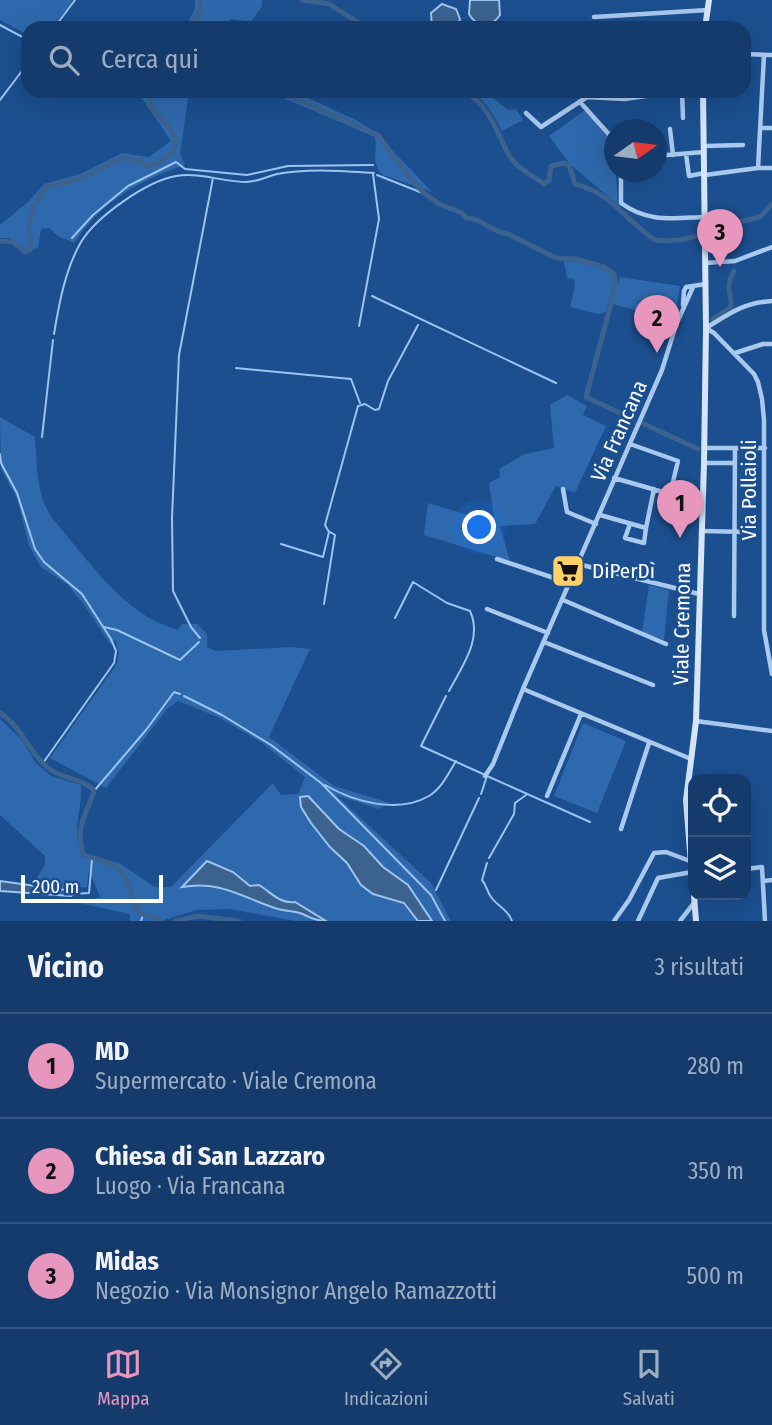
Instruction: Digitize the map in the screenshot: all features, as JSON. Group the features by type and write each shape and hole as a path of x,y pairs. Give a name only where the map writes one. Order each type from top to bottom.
{"main road":[{"path":"706,21 709,0"},
{"name":"Viale Cremona","path":"689,837 686,800 696,721 704,463 706,284 703,98"},
{"name":"Viale Cremona","path":"694,900 696,921"}],"street":[{"path":"594,18 709,9"},
{"path":"751,54 772,55"},
{"path":"758,169 764,55"},
{"path":"526,113 541,127 586,98"},
{"path":"606,98 632,98"},
{"path":"682,98 683,118"},
{"path":"580,102 604,129"},
{"path":"760,128 772,128"},
{"path":"670,129 670,155 743,145"},
{"path":"686,154 689,176 772,168"},
{"path":"621,182 621,203 635,213 660,218 705,216"},
{"path":"705,263 735,261 772,247"},
{"name":"Via Francana","path":"682,310 686,287 706,284"},
{"name":"Via Francana","path":"485,776 493,764 666,360 682,310 693,287"},
{"path":"706,328 740,307 753,302 772,301"},
{"name":"Via Pollaioli","path":"706,328 715,333 758,382 762,399 769,439 765,448 764,630 772,674"},
{"path":"735,354 763,344 772,344"},
{"path":"630,444 678,461 670,494"},
{"path":"704,448 765,448"},
{"path":"734,616 735,448"},
{"path":"704,463 735,463"},
{"path":"614,478 703,500"},
{"name":"Via Francana","path":"563,489 567,512 596,524"},
{"path":"630,524 625,538 644,544 653,489"},
{"path":"600,515 646,528"},
{"path":"701,531 749,532"},
{"path":"497,559 569,583"},
{"path":"578,564 699,594"},
{"path":"563,600 666,643"},
{"path":"487,609 548,633"},
{"path":"544,642 653,685"},
{"path":"523,689 692,759"},
{"path":"547,796 581,714"},
{"path":"696,721 772,731"},
{"path":"621,829 649,743"},
{"path":"614,921 629,900 654,853 666,852 688,861"},
{"path":"751,868 762,867 765,921"},
{"path":"638,921 658,878 688,874"},
{"path":"763,881 772,880"},
{"path":"680,921 692,900"}],"shaded area":[{"path":"0,0 73,0 57,21 21,21 21,31 0,20"},
{"path":"195,0 262,0 262,6 252,21 188,21 195,8"},
{"path":"470,0 499,0 500,15 493,21 475,21 469,14"},
{"path":"442,4 456,9 460,19 432,21 431,13"},
{"path":"142,98 188,98 180,154 185,165 122,194 97,215 74,243 58,236 49,228 41,229 38,248 26,250 9,238 0,238 0,225 28,202 44,184 80,174 122,153 149,157 171,141"},
{"path":"283,98 308,98 358,121 375,132 432,192 383,175 376,162 375,137"},
{"path":"480,98 493,98 508,110 516,109 523,120 502,131"},
{"path":"585,110 604,126 604,182 617,182 618,205 570,164 549,136"},
{"path":"564,261 598,267 615,278 606,312 598,314 570,307 575,286 574,279 567,278"},
{"path":"620,277 680,286 674,321 613,304"},
{"path":"567,395 587,406 583,415 606,426 575,493 556,486 535,524 500,526 510,561 424,535 428,503 495,523 489,483 500,477 499,469 525,454 554,448 550,405"},
{"path":"0,417 35,437 40,489 52,518 108,584 140,612 178,630 182,624 197,624 207,634 207,647 216,651 291,647 310,649 269,737 334,786 390,803 379,809 336,795 431,883 451,921 296,921 229,909 196,910 161,921 130,921 130,914 79,903 100,897 89,870 87,887 57,889 32,885 45,865 45,856 0,815 0,719 21,739 36,763 51,776 81,785 77,836 82,857 119,863 155,887 171,887 273,783 281,795 298,794 305,777 261,742 220,718 178,701 168,708 106,788 50,758 116,665 119,654 115,639 111,645 68,585 41,567 29,546 17,498 1,469"},
{"path":"649,585 669,590 664,640 642,633"},
{"path":"583,723 626,741 597,813 554,796"},
{"path":"308,796 339,829 364,846 383,867 408,885 432,921 418,921 404,903 373,894 361,885 347,863 330,847 301,807 300,797"},
{"path":"207,861 233,872 250,886 259,885 280,900 295,902 326,921 278,909 220,888 196,885 182,887"},
{"path":"0,881 72,891 74,894 71,896 0,891"}],"waterway":[{"path":"59,21 75,0"},
{"path":"194,21 200,13 199,0"},
{"path":"302,0 329,4 356,21"},
{"path":"0,25 21,36"},
{"path":"0,100 21,72"},
{"path":"0,241 13,242 25,252 30,250 31,217 47,186 69,182 121,158 140,161 147,166 168,156 176,143 171,130 149,105 150,98"},
{"path":"294,98 378,135 413,182 439,204 556,258 576,259 604,267 614,274 616,285 586,397 633,419"},
{"path":"474,98 495,126 510,157 523,170 544,184 549,180 551,166 564,163 569,165 575,184 599,194 655,240 686,239 755,218 761,216 772,204"},
{"path":"72,238 93,215 128,186 176,162 185,169 247,175 288,166 373,165"},
{"path":"54,334 67,276 81,242 110,211 137,192 164,179 185,175 246,182 301,171 374,173"},
{"path":"359,326 379,219 373,174"},
{"path":"377,175 425,194"},
{"path":"200,638 191,627 173,591 172,518 179,355 213,178"},
{"path":"713,319 731,307 729,287 734,271"},
{"path":"372,296 556,383"},
{"path":"281,544 323,557 329,532 325,525 358,406 365,404 375,410 379,409 388,381 418,325"},
{"path":"42,437 53,340"},
{"path":"236,368 351,379 360,403"},
{"path":"644,424 698,449"},
{"path":"0,454 1,463 17,493 35,549 44,562 82,594 116,651 114,663 43,763"},
{"path":"324,604 335,535 330,532"},
{"path":"395,618 413,582 447,603 470,611 474,632 472,642 465,662 449,691"},
{"path":"104,627 117,630 180,660 199,642"},
{"path":"94,791 146,730 174,692 180,694"},
{"path":"184,696 271,745 321,783 431,895 445,921"},
{"path":"446,696 421,746 483,774"},
{"path":"0,713 14,725 37,757 51,770 85,784 94,791 82,821 80,835 83,854 119,869 126,878 137,909 142,914 162,921"},
{"path":"325,785 362,801 404,804 434,793 456,761"},
{"path":"481,794 487,776 590,822"},
{"path":"489,858 514,814 515,803 526,795"},
{"path":"436,890 479,798"},
{"path":"74,894 89,893 92,859"},
{"path":"487,863 482,880 491,897 512,921"},
{"path":"141,921 143,915"},
{"path":"175,921 198,916 239,921"}],"place":[{"name":"Midas","path":"720,267"},
{"name":"Chiesa di San Lazzaro","path":"657,353"},
{"name":"MD","path":"680,538"},
{"name":"DiPerDì","path":"568,571"}]}
